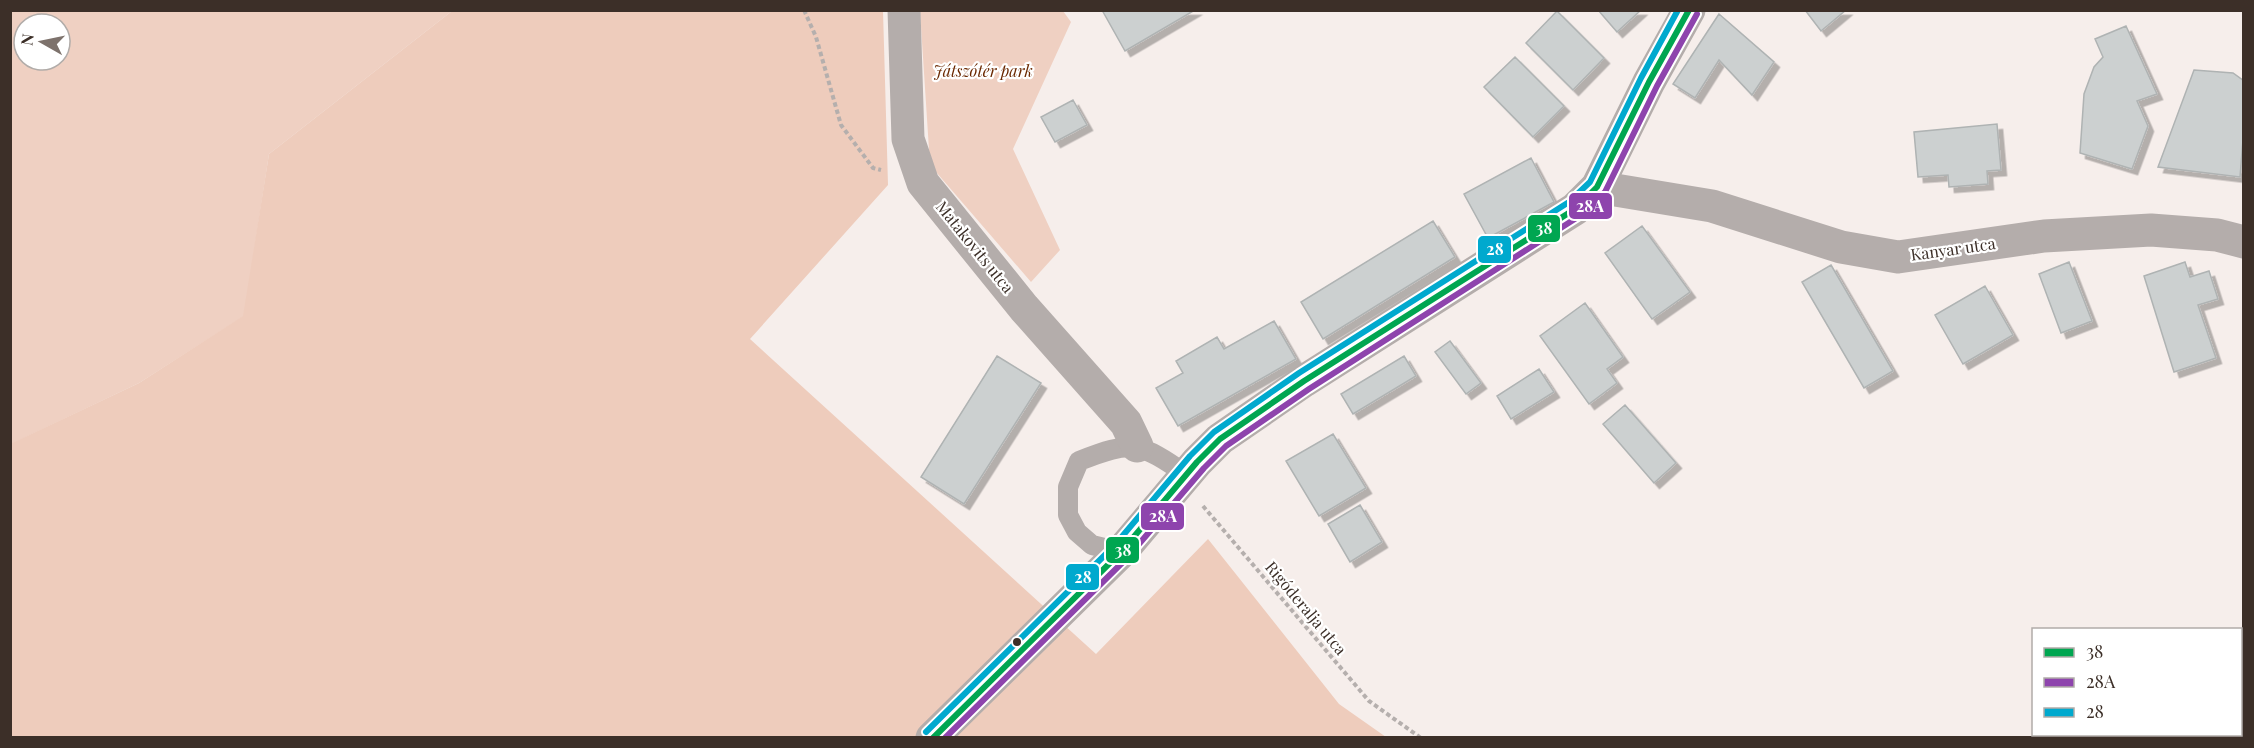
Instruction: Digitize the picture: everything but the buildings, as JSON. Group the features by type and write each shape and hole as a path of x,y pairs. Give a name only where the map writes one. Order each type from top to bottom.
{"street":[{"name":"Matakovits utca","path":"904,10 908,139 923,183 1023,308 1126,423 1137,446"},
{"path":"932,738 1121,552 1221,439 1304,381 1575,209 1597,187 1689,10"},
{"name":"Kanyar utca","path":"1597,187 1712,206 1841,247 1898,257 2044,236 2151,230 2217,235 2244,242"}],"lane":[{"path":"1121,552 1092,545 1077,532 1068,515 1068,487 1078,461 1112,448 1137,446 1165,459 1184,479"}],"path":[{"path":"804,10 816,37 841,125 873,168 923,183"},
{"name":"Rigóderalja utca","path":"1184,479 1369,701 1421,738"}],"green space":[{"path":"10,11 452,11 269,154 244,316 139,383 11,444"},
{"name":"Játszótér park","path":"920,11 1063,11 1071,22 1013,149 1060,250 1031,282 930,165"}],"shaded area":[{"path":"452,11 883,11 888,185 750,339 1096,654 1208,539 1339,704 1386,737 11,737 10,444 139,383 243,316 269,154"}],"transit line":[{"name":"28","path":"926,732 1114,546 1190,456 1214,432 1299,373 1569,202 1590,182 1641,78 1678,10"},
{"name":"38","path":"933,738 1121,552 1197,462 1220,439 1304,381 1575,209 1597,187 1649,82 1689,10"},
{"name":"28A","path":"945,738 1127,558 1204,468 1226,446 1309,389 1581,215 1605,192 1657,86 1697,14"}]}
